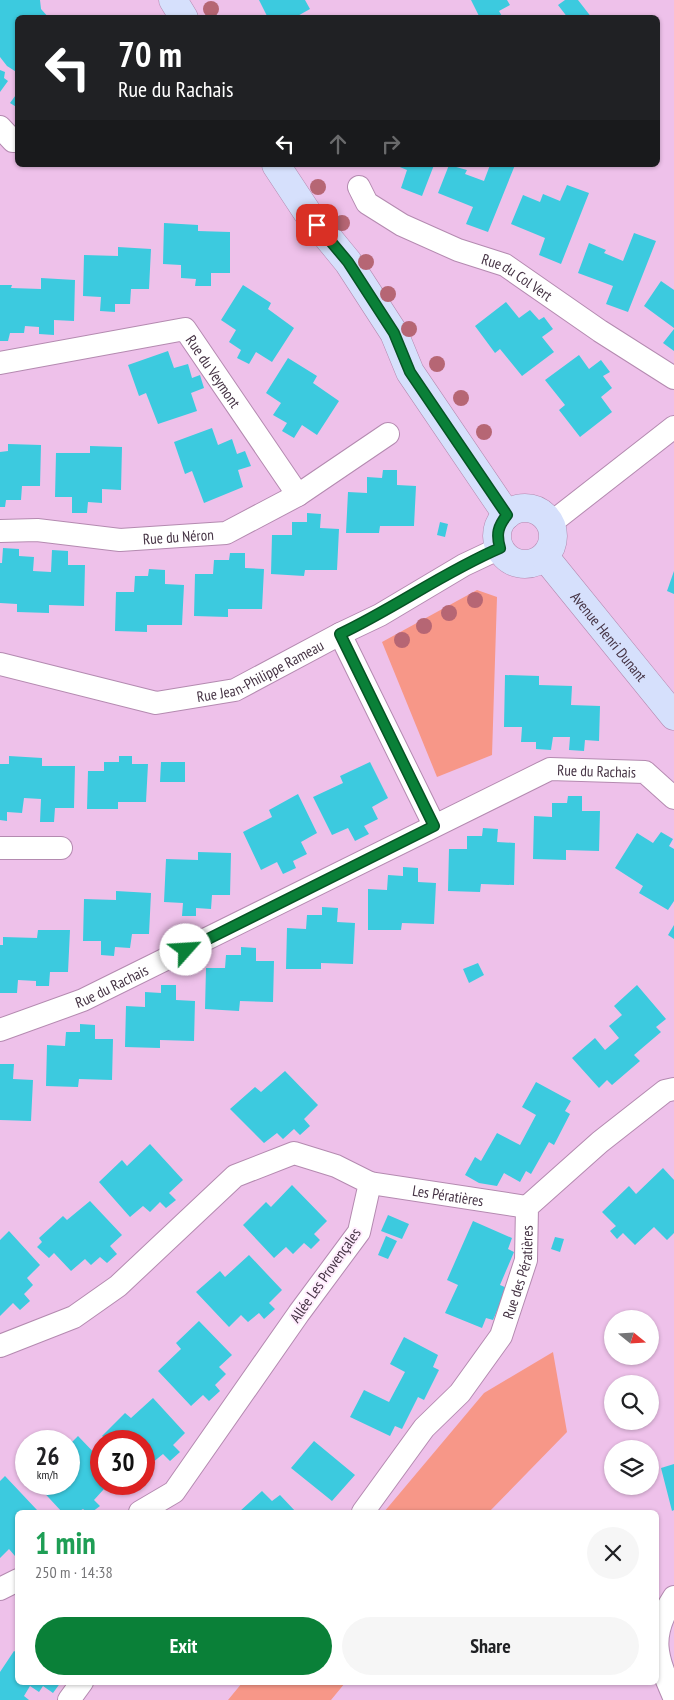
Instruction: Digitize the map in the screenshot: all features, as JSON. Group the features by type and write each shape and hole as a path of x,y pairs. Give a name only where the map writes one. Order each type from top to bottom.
{"main road":[{"path":"173,0 182,15"},
{"path":"277,167 307,212 348,262 394,333 410,372 507,515"},
{"path":"530,508 540,511 551,523 554,539 551,549 545,557 537,562 521,564 505,556 500,548 497,538 498,528 507,515 518,509 530,508"},
{"name":"Avenue Henri Dunant","path":"545,557 674,716"}],"street":[{"path":"0,127 15,140"},
{"name":"Rue du Col Vert","path":"359,187 367,203 402,225 458,250 505,265 600,331 674,378"},
{"name":"Rue du Veymont","path":"0,363 186,329 298,495"},
{"path":"551,523 674,427"},
{"name":"Rue du Néron","path":"0,531 37,530 120,540 226,533 298,495 388,434"},
{"name":"Rue Jean-Philippe Rameau","path":"0,664 156,703 235,690 340,634 380,615 464,565 500,548"},
{"path":"340,634 434,826"},
{"name":"Rue du Rachais","path":"0,1030 83,1000 550,770 645,772 674,798"},
{"path":"0,848 61,848"},
{"name":"Rue des Pératières","path":"364,1510 424,1428 460,1393 501,1336 526,1260 527,1207 600,1142 665,1091 674,1089"},
{"path":"0,1346 74,1317 118,1286 235,1176 294,1153 336,1166 370,1183"},
{"name":"Les Pératières","path":"370,1183 527,1207"},
{"name":"Allée Les Provençales","path":"143,1510 174,1492 299,1313 359,1232 370,1183"},
{"path":"0,1589 15,1582"},
{"path":"659,1630 662,1616 674,1597"},
{"path":"659,1660 674,1697"},
{"path":"69,1700 80,1685"}],"shaded area":[{"path":"477,590 497,597 492,755 437,777 382,642"},
{"path":"553,1352 567,1432 491,1510 386,1510 484,1393"},
{"path":"240,1685 343,1685 331,1700 228,1700"}],"building":[{"path":"0,0 40,0 41,9 46,15 15,15 15,71 7,66 0,57"},
{"path":"259,0 305,0 310,9 299,15 266,15"},
{"path":"471,0 507,0 510,5 499,11 501,15 478,15"},
{"path":"565,0 578,0 590,15 566,15 558,5"},
{"path":"0,70 5,72 4,78 8,81 0,92"},
{"path":"15,96 15,106 10,103"},
{"path":"400,167 433,167 422,196 401,188 407,170"},
{"path":"448,167 467,170 465,174 484,181 489,167 514,167 488,232 466,224 473,207 438,193"},
{"path":"567,185 589,193 561,264 539,255 545,238 511,224 523,195 540,202 543,194 560,201"},
{"path":"164,223 198,225 198,231 230,232 230,273 211,273 211,286 195,286 196,279 181,278 181,265 163,264"},
{"path":"634,233 656,241 628,312 606,304 613,286 578,273 589,243 606,250 604,253 623,261"},
{"path":"118,247 151,249 149,289 131,289 130,304 115,304 115,312 100,311 101,297 83,296 84,255 118,256"},
{"path":"41,278 75,280 74,321 54,320 54,335 39,334 39,327 25,326 24,333 10,333 8,341 0,341 0,285 12,285 11,288 41,289"},
{"path":"661,281 674,290 674,328 644,306"},
{"path":"243,285 271,303 268,309 294,328 272,362 256,352 249,364 237,358 241,350 229,342 236,330 221,320"},
{"path":"506,302 519,318 530,310 539,320 544,317 553,329 542,337 554,352 522,376 500,349 495,353 475,326"},
{"path":"674,329 674,351 663,343"},
{"path":"168,351 174,368 188,364 192,378 200,375 204,388 191,393 197,411 158,424 146,393 139,396 128,365"},
{"path":"579,355 589,369 601,360 610,372 603,376 612,388 601,397 612,412 580,437 559,410 565,405 545,380"},
{"path":"288,358 317,376 313,383 339,401 317,435 302,425 294,438 282,431 287,423 273,415 281,403 266,393"},
{"path":"212,428 218,445 232,439 237,454 245,451 251,466 238,470 243,487 204,503 192,471 185,474 174,442"},
{"path":"8,444 41,445 40,486 22,486 21,500 6,500 5,507 0,507 0,452 8,451"},
{"path":"90,446 122,447 121,490 102,489 102,503 88,502 87,513 72,513 72,497 55,497 56,453 90,453"},
{"path":"383,470 397,470 397,485 416,486 414,526 380,526 379,533 346,533 348,492 367,493 367,477 382,478"},
{"path":"307,513 321,514 320,528 339,529 337,570 305,570 304,576 271,574 272,535 292,535 292,522 307,522"},
{"path":"440,522 448,524 445,537 437,535"},
{"path":"3,548 19,549 19,556 34,557 33,571 51,572 52,550 68,551 68,565 85,565 84,606 49,605 49,613 17,612 17,604 0,603 0,563 2,563"},
{"path":"230,553 245,553 245,568 264,569 262,609 228,609 228,617 194,616 195,574 213,574 214,560 229,560"},
{"path":"149,569 165,570 165,584 184,585 182,625 147,625 147,632 115,631 116,592 134,592 135,576 148,576"},
{"path":"674,571 674,594 667,591"},
{"path":"505,675 539,676 539,685 572,686 571,705 600,706 599,741 585,740 584,751 569,750 570,737 553,737 551,750 536,749 536,742 521,742 522,727 504,727"},
{"path":"9,756 42,758 42,766 75,766 74,808 55,808 54,822 40,822 41,799 24,798 22,813 7,812 7,821 0,820 0,764 9,764"},
{"path":"119,756 132,756 132,764 148,764 146,802 118,802 118,809 87,809 88,771 104,771 104,762 119,762"},
{"path":"161,762 185,762 185,782 160,782"},
{"path":"370,762 388,798 372,807 378,819 364,826 369,834 355,841 348,828 332,835 313,797 343,783 340,776"},
{"path":"298,794 317,833 301,842 307,854 293,861 296,868 283,874 277,862 261,870 243,832 272,817 269,810"},
{"path":"568,796 582,796 582,811 600,811 599,851 566,850 566,860 533,859 534,816 552,817 552,803 567,803"},
{"path":"483,828 498,829 497,842 515,843 514,885 481,884 480,892 448,891 449,849 467,849 467,836 482,836"},
{"path":"661,832 673,839 669,846 674,849 674,901 668,910 639,893 643,886 615,868 637,833 653,843"},
{"path":"198,852 231,853 230,895 212,895 211,909 196,908 196,916 182,916 183,903 164,902 166,859 198,860"},
{"path":"403,867 418,868 418,882 436,883 434,924 402,923 401,930 368,930 368,889 387,890 388,875 403,876"},
{"path":"116,891 151,893 149,934 132,934 130,948 115,947 114,956 101,955 101,941 83,941 84,899 116,900"},
{"path":"322,907 338,908 337,922 355,923 353,964 321,963 321,969 286,969 287,928 306,929 307,915 322,915"},
{"path":"674,925 674,939 668,935"},
{"path":"38,930 70,930 68,972 50,972 49,986 36,986 36,981 18,980 17,993 0,993 0,945 3,945 3,937 37,938"},
{"path":"241,947 256,948 256,961 274,961 273,1002 240,1001 239,1011 205,1009 206,968 225,968 226,955 241,955"},
{"path":"478,963 484,975 469,983 463,969"},
{"path":"161,985 176,985 176,1000 195,1001 194,1041 160,1040 160,1048 125,1047 126,1006 145,1007 145,992 161,993"},
{"path":"637,985 666,1019 656,1027 661,1032 634,1055 640,1061 612,1085 607,1080 599,1088 572,1058 595,1038 605,1050 619,1038 609,1026 622,1015 614,1006"},
{"path":"80,1024 95,1025 95,1039 113,1039 112,1080 79,1079 78,1087 46,1086 47,1045 65,1046 66,1032 80,1032"},
{"path":"0,1064 14,1064 13,1079 33,1080 31,1121 0,1120"},
{"path":"285,1071 318,1105 304,1119 310,1126 300,1135 294,1129 283,1139 277,1133 264,1143 230,1109 255,1087 261,1092"},
{"path":"536,1082 571,1101 565,1111 570,1114 554,1145 549,1142 531,1174 526,1171 520,1182 504,1173 497,1186 479,1183 465,1175 475,1157 481,1161 497,1133 520,1145 536,1115 522,1107"},
{"path":"150,1144 183,1180 169,1193 176,1200 166,1208 160,1202 150,1212 143,1206 130,1217 99,1182 122,1160 127,1166"},
{"path":"663,1168 674,1180 674,1233 667,1240 654,1227 635,1245 623,1233 617,1239 610,1231 616,1226 602,1212 629,1186 636,1194"},
{"path":"292,1185 327,1221 314,1234 320,1240 311,1249 304,1243 293,1254 286,1247 274,1258 243,1225 266,1202 271,1207"},
{"path":"90,1201 122,1235 110,1246 117,1254 107,1263 100,1257 91,1265 85,1259 71,1271 54,1253 49,1258 37,1247 42,1242 39,1238 63,1216 67,1220"},
{"path":"388,1215 409,1224 402,1239 381,1231"},
{"path":"473,1221 512,1238 508,1249 514,1252 500,1285 507,1288 493,1320 486,1318 482,1328 445,1313 458,1285 447,1280"},
{"path":"9,1231 40,1265 27,1278 33,1285 24,1294 30,1301 20,1310 13,1303 0,1316 0,1240"},
{"path":"386,1236 397,1241 388,1259 378,1255"},
{"path":"555,1237 564,1239 560,1252 551,1249"},
{"path":"249,1255 282,1290 269,1303 275,1309 264,1319 259,1313 248,1322 241,1315 229,1327 196,1292 220,1271 225,1277"},
{"path":"199,1321 232,1355 219,1367 226,1374 215,1385 220,1391 209,1401 203,1395 191,1406 158,1371 181,1349 176,1343"},
{"path":"404,1337 438,1355 433,1367 439,1370 424,1400 418,1397 402,1429 395,1426 390,1436 350,1417 364,1390 389,1402 405,1372 390,1364"},
{"path":"153,1398 185,1433 173,1445 180,1452 170,1461 163,1454 155,1461 155,1430 108,1430 125,1413 131,1418"},
{"path":"80,1438 90,1449 90,1495 99,1495 94,1500 100,1506 95,1510 60,1510 46,1495 80,1495"},
{"path":"314,1441 355,1475 332,1501 291,1468"},
{"path":"674,1464 674,1510 672,1511 661,1468"},
{"path":"5,1476 15,1487 15,1495 23,1495 37,1510 15,1510 15,1556 9,1549 0,1558 0,1481"},
{"path":"262,1491 272,1501 280,1495 294,1510 241,1510"},
{"path":"14,1651 15,1685 59,1685 53,1693 43,1686 39,1692 30,1686 24,1696 29,1700 0,1700 0,1672"}],"route":[{"path":"186,950 434,826 340,634 380,615 464,565 500,548 497,538 498,528 507,515 410,372 394,333 348,262 317,225"}]}
